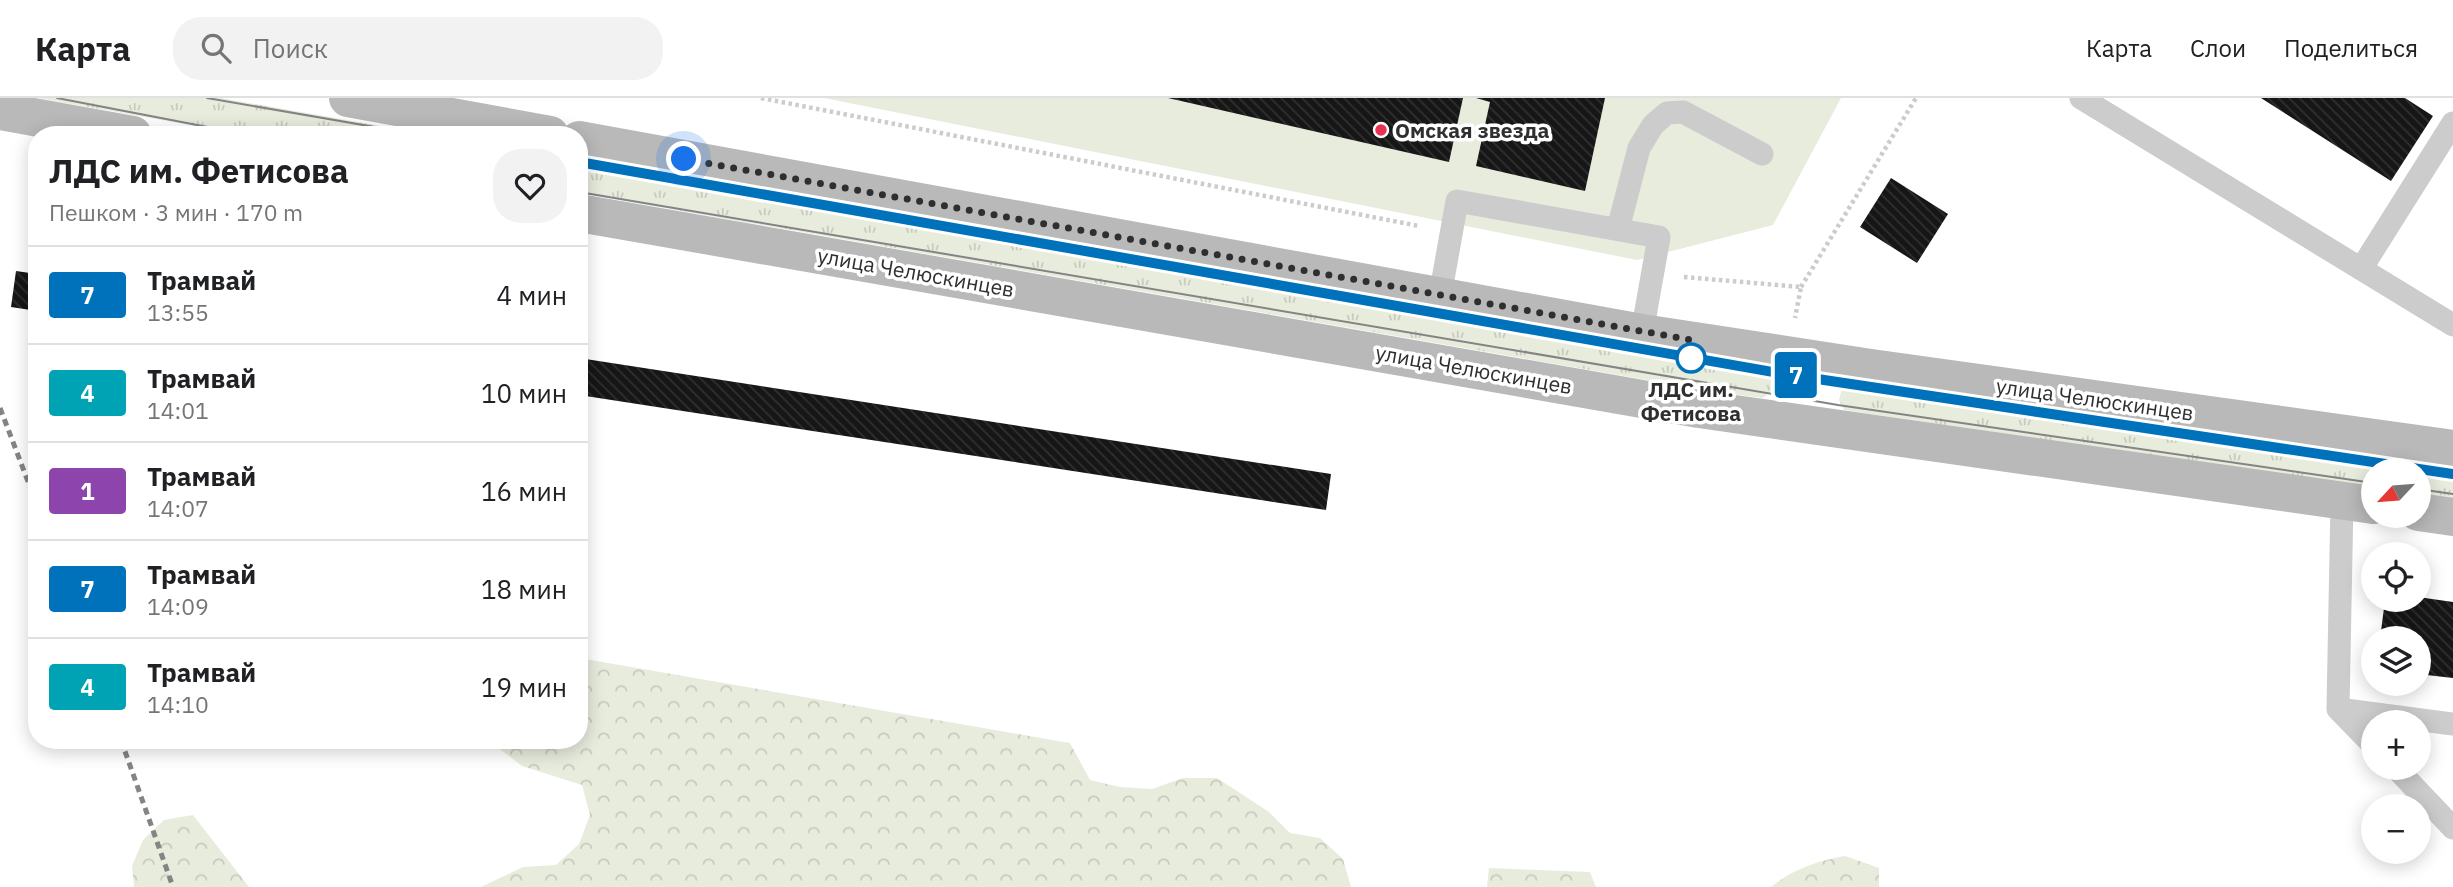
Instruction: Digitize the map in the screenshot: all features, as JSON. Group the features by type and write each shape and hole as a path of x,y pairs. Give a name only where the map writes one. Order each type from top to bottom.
{"main road":[{"path":"348,98 501,126"},
{"path":"0,111 83,126"},
{"name":"улица Челюскинцев","path":"588,142 1642,333 1871,368 2453,449"},
{"name":"улица Челюскинцев","path":"588,215 1699,409 2358,503"},
{"path":"2431,514 2453,517"}],"lane":[{"path":"2081,98 2453,325"},
{"path":"1618,229 1639,148 1653,125 1667,113 1683,111 1762,154"},
{"path":"2361,269 2453,123"},
{"path":"1440,296 1457,201 1618,229 1659,237 1642,333"},
{"path":"2358,503 2338,709 2361,733"},
{"path":"2338,709 2453,724"},
{"path":"2407,780 2453,828"}],"path":[{"path":"761,98 1451,233"},
{"path":"1794,319 1801,287 1916,98"},
{"path":"1652,275 1801,287"}],"green space":[{"path":"37,98 221,98 381,126 196,126"},
{"path":"824,98 1841,98 1773,225 1637,260"},
{"path":"588,163 1773,369 1774,389 1763,398 1716,392 588,195"},
{"path":"1860,382 2378,458 2361,458 2361,486 1844,410 1839,400 1842,388"},
{"path":"2431,466 2453,469 2453,499 2431,496"},
{"path":"588,660 1070,743 1090,780 1120,787 1152,789 1183,778 1217,778 1269,812 1290,833 1320,838 1343,859 1351,887 481,887 523,867 556,865 579,844 590,815 582,785 522,766 500,749 588,749"},
{"path":"193,815 249,887 134,887 132,866 143,840 164,820"},
{"path":"1845,856 1879,868 1879,887 1771,887 1806,867"},
{"path":"1489,868 1590,872 1596,887 1487,887"}],"building":[{"name":"Омская звезда","path":"1168,98 1463,98 1449,162"},
{"name":"Омская звезда","path":"1476,98 1605,98 1585,191 1476,166 1490,102"},
{"path":"2261,98 2405,98 2433,116 2391,181"},
{"path":"1891,178 1948,214 1917,263 1860,227"},
{"path":"16,271 28,273 28,310 11,307"},
{"path":"588,359 1331,474 1326,510 588,396"},
{"path":"2431,599 2453,602 2453,678 2431,675 2431,626 2382,626 2383,612 2431,612"}],"tram line":[{"path":"57,98 202,126"},
{"path":"207,98 369,126"},
{"path":"588,164 1784,374 2453,474"},
{"name":"7","path":"588,164 1784,374 2453,474"},
{"path":"588,194 1838,405 2361,481"},
{"path":"2431,491 2453,494"}],"railway":[{"path":"0,408 28,481"},
{"path":"124,749 173,887"}],"place":[{"name":"Омская звезда","path":"1381,130"},
{"name":"ЛДС им. Фетисова","path":"1691,358"}],"route":[{"path":"684,159 1691,340 1691,358"}]}
